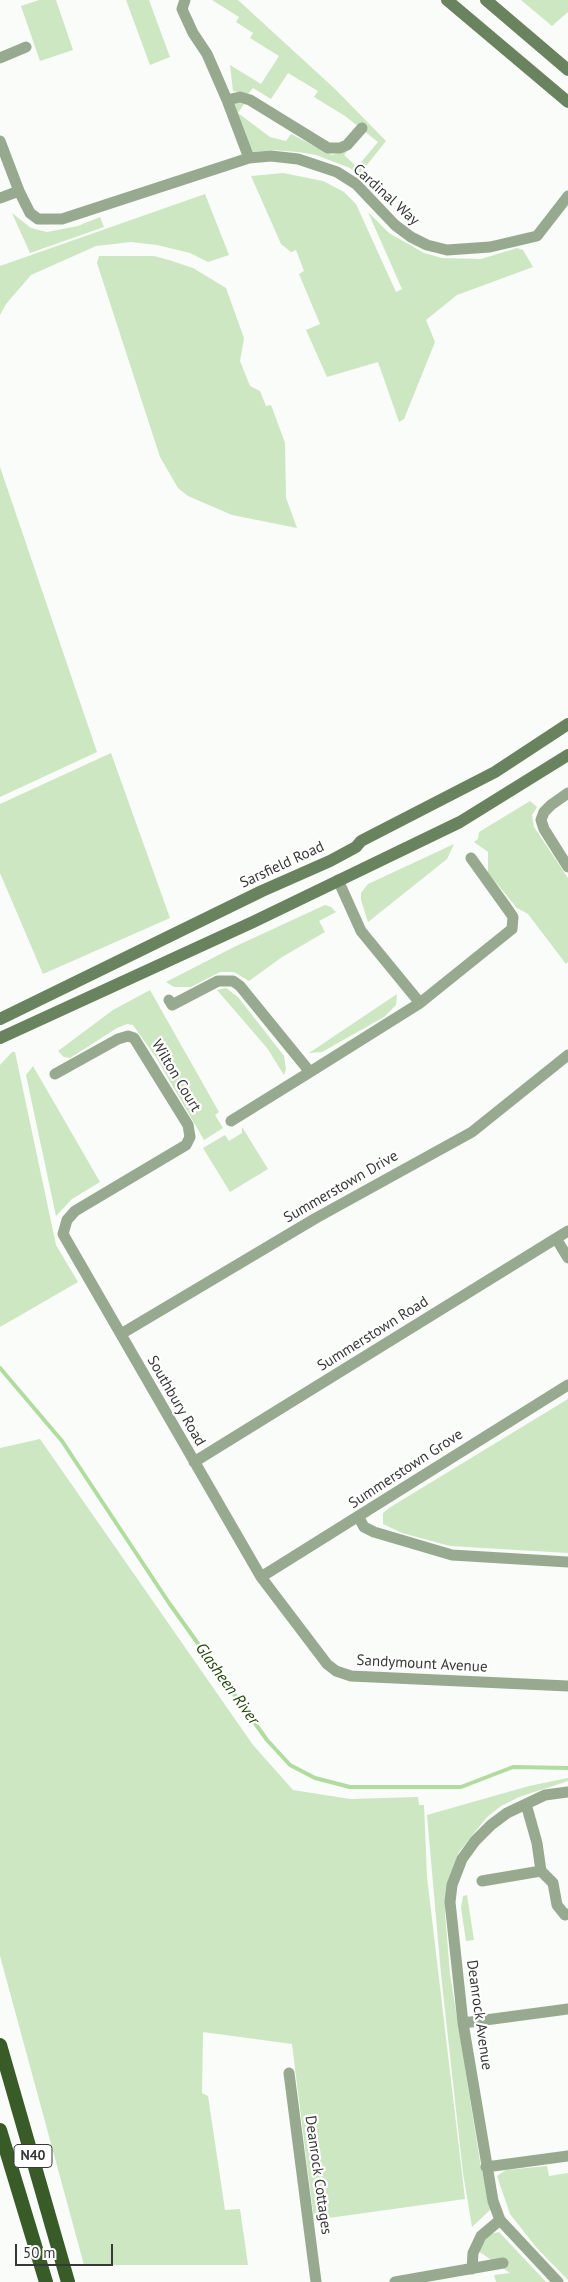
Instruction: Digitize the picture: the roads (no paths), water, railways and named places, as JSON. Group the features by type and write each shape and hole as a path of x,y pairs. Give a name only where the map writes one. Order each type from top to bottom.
{"highway":[{"name":"N40","path":"0,2046 68,2282"},
{"name":"N40","path":"0,2130 46,2282"}],"main road":[{"path":"447,0 568,102"},
{"path":"486,0 568,70"},
{"name":"Sarsfield Road","path":"0,1019 246,899 330,861 356,847 361,840 495,772 568,724"},
{"path":"0,1038 338,880 480,811 568,755"}],"street":[{"path":"185,0 182,10 207,54 249,158"},
{"path":"0,58 26,47"},
{"path":"227,100 240,97 250,100 328,148 340,148 347,145 362,128"},
{"path":"0,141 19,191 0,198"},
{"name":"Cardinal Way","path":"19,191 30,213 38,219 54,220 71,217 249,158 271,156 298,159 337,172 356,184 395,225 411,237 427,245 447,250 490,247 537,236 568,196"},
{"path":"568,793 551,804 544,812 541,820 544,829 568,867"},
{"path":"231,1121 420,1003 512,929 510,911 471,858"},
{"path":"338,880 362,931 420,1003"},
{"path":"169,1000 172,1005 218,981 233,981 240,986 310,1072"},
{"name":"Wilton Court","path":"55,1074 118,1038 128,1036 134,1038 190,1131 186,1146 75,1211 64,1228 66,1240"},
{"name":"Summerstown Drive","path":"121,1334 325,1213 472,1132 568,1055"},
{"name":"Summerstown Road","path":"194,1462 557,1240 568,1231"},
{"name":"Southbury Road","path":"66,1240 260,1577"},
{"path":"557,1240 568,1258"},
{"name":"Summerstown Grove","path":"260,1577 359,1518 568,1385"},
{"path":"359,1518 364,1527 374,1532 452,1555 568,1562"},
{"name":"Sandymount Avenue","path":"260,1577 328,1664 343,1675 568,1686"},
{"name":"Deanrock Avenue","path":"558,2282 500,2220 493,2201 463,2023 450,1919 452,1885 462,1859 475,1841 507,1813 545,1795 568,1792"},
{"path":"526,1804 537,1843 541,1871 553,1883 557,1905 565,1914 568,1914"},
{"path":"482,1881 541,1871"},
{"path":"463,2023 568,2009"},
{"name":"Deanrock Cottages","path":"289,2073 316,2282"},
{"path":"486,2167 568,2156"},
{"path":"472,2269 472,2253 481,2236 500,2220"},
{"path":"395,2282 503,2263"}],"waterway":[{"name":"Glasheen River","path":"0,1368 62,1441 169,1603 267,1740 290,1765 315,1778 350,1787 461,1787 513,1767 568,1768"}]}
